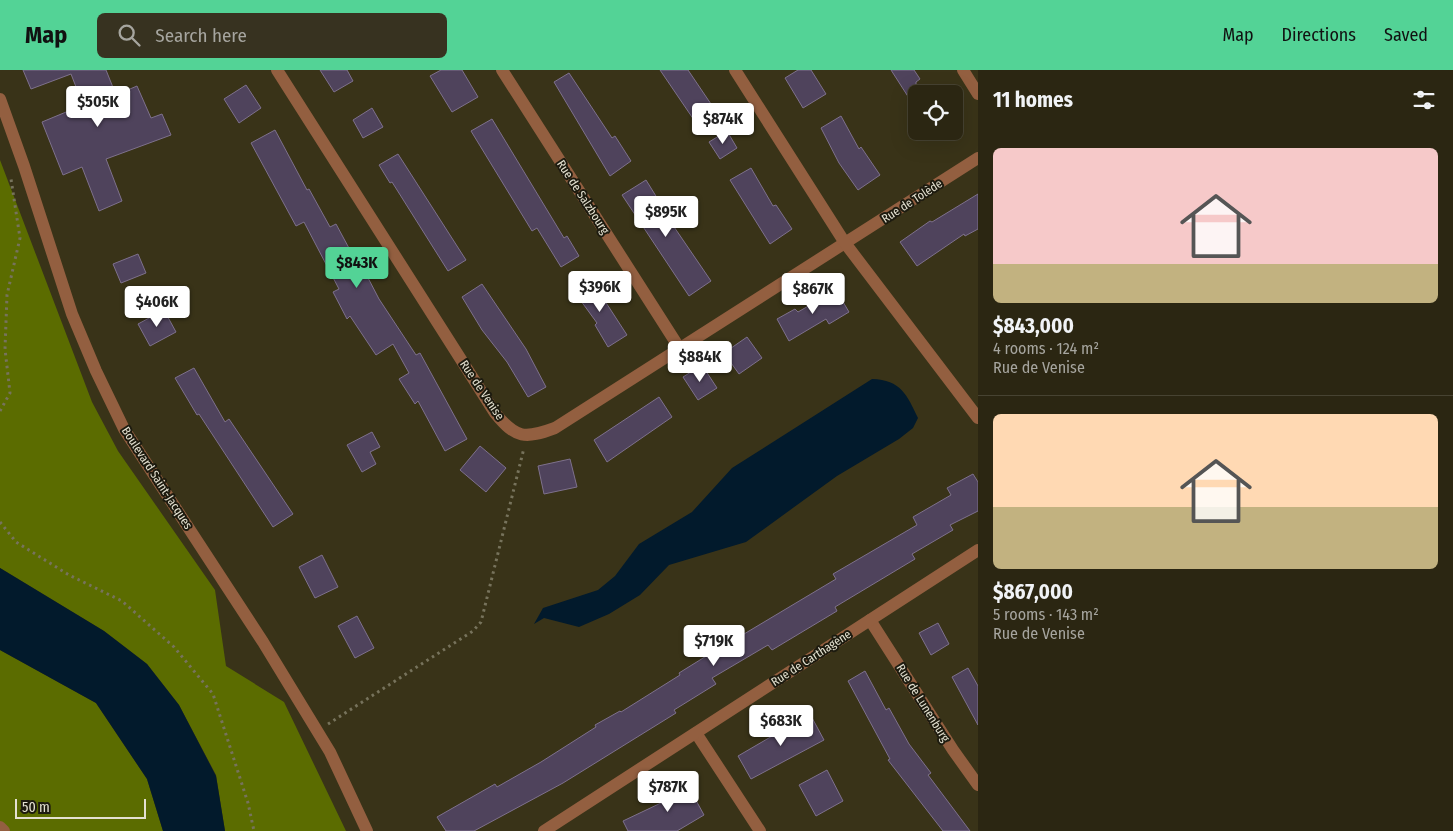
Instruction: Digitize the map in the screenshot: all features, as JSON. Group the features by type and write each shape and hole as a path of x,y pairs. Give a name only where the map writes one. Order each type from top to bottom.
{"street":[{"name":"Rue de Venise","path":"277,70 496,413 508,429 522,436"},
{"name":"Rue de Salzbourg","path":"502,70 680,349"},
{"path":"735,70 845,243 978,418"},
{"path":"962,70 978,94"},
{"name":"Boulevard Saint-Jacques","path":"0,99 72,314 96,372 124,429 263,642 330,752 367,831"},
{"name":"Rue de Tolède","path":"845,243 978,158"},
{"path":"522,436 535,435 555,428 845,243"},
{"name":"Rue de Carthagène","path":"544,831 978,550"},
{"name":"Rue de Lunenburg","path":"870,620 953,750 978,785"},
{"path":"696,734 760,831"},
{"path":"0,826 4,831"}],"path":[{"path":"0,411 10,393 5,349 7,295 20,238 11,176"},
{"path":"316,730 473,631 481,622 524,449 522,436"},
{"path":"0,522 16,542 70,575 122,601 174,647 213,694 248,803 254,831"}],"green space":[{"path":"0,160 92,402 118,451 215,590 226,666 284,702 346,831 225,831 216,775 179,705 147,664 104,631 0,568"},
{"path":"0,650 96,703 147,779 163,831 6,831 0,823"}],"water":[{"path":"872,379 890,382 902,390 918,418 913,428 899,439 837,476 746,542 669,565 640,595 609,614 579,627 544,618 534,624 543,608 598,590 615,576 639,544 692,512 732,468"},
{"path":"0,568 104,631 147,664 179,705 216,776 225,831 163,831 147,779 96,703 0,650"}],"building":[{"path":"23,70 106,70 116,95 137,86 151,118 162,114 171,135 106,159 122,201 99,211 82,167 63,175 42,122 83,105 71,74 31,89"},
{"path":"320,70 347,70 353,81 334,92"},
{"path":"441,70 462,70 478,97 452,112 430,76"},
{"path":"660,70 688,70 713,107 694,120"},
{"path":"798,70 811,70 826,94 803,108 785,78"},
{"path":"891,70 914,70 920,79 916,82 916,85 908,85 908,97"},
{"path":"569,73 612,138 615,136 631,161 610,176 554,82"},
{"path":"246,85 261,108 239,123 224,99"},
{"path":"372,108 383,127 363,138 353,120"},
{"path":"841,116 859,149 861,147 880,175 858,190 839,163 821,128"},
{"path":"492,119 564,238 567,236 579,256 561,267 537,228 532,231 471,131"},
{"path":"275,130 307,190 309,189 330,227 336,224 364,276 366,274 379,299 416,355 420,353 467,439 445,451 418,401 415,404 399,379 409,373 393,344 376,355 350,316 347,319 333,292 339,289 304,222 296,226 251,143"},
{"path":"727,131 737,148 720,159 709,142"},
{"path":"398,154 466,260 448,271 392,182 390,183 379,165"},
{"path":"751,168 773,206 776,205 792,229 770,244 730,180"},
{"path":"646,180 659,201 657,202 711,281 689,296 622,195"},
{"path":"978,194 978,229 965,236 964,234 917,266 900,242 930,221 932,222"},
{"path":"138,254 146,273 121,283 113,264"},
{"path":"590,278 627,335 608,347 595,325 597,323 573,290"},
{"path":"482,284 526,349 546,387 528,397 507,362 482,330 462,297"},
{"path":"836,290 849,312 829,324 826,319 789,341 777,319 795,309 798,312"},
{"path":"164,310 176,332 150,346 138,324"},
{"path":"747,337 762,358 739,374 724,353"},
{"path":"702,365 717,388 698,400 683,377"},
{"path":"194,368 225,422 229,419 293,514 273,527 199,414 197,415 175,378"},
{"path":"659,397 672,417 607,462 594,440"},
{"path":"372,432 380,447 370,452 376,464 362,472 347,445"},
{"path":"480,446 506,468 486,492 460,470"},
{"path":"570,459 577,487 544,494 538,466"},
{"path":"973,474 978,482 978,511 950,525 953,530 912,554 915,559 835,607 837,611 772,650 768,645 712,678 716,684 674,710 676,713 563,783 474,831 446,831 437,817 495,784 497,787 541,762 596,727 595,725 621,712 680,675 679,673 716,650 714,645 736,632 739,637 836,579 833,574 917,525 913,517 951,495 947,488"},
{"path":"322,555 338,587 315,598 299,567"},
{"path":"357,616 374,648 355,658 338,626"},
{"path":"938,623 949,644 931,655 919,633"},
{"path":"968,668 978,686 978,725 952,677"},
{"path":"865,671 886,710 889,708 909,744 931,773 928,775 970,831 943,831 888,760 890,759 848,681"},
{"path":"810,714 824,740 751,779 738,756"},
{"path":"827,770 843,801 816,816 799,785"},
{"path":"686,782 704,815 677,831 628,831 623,821 663,802 660,796"}]}
